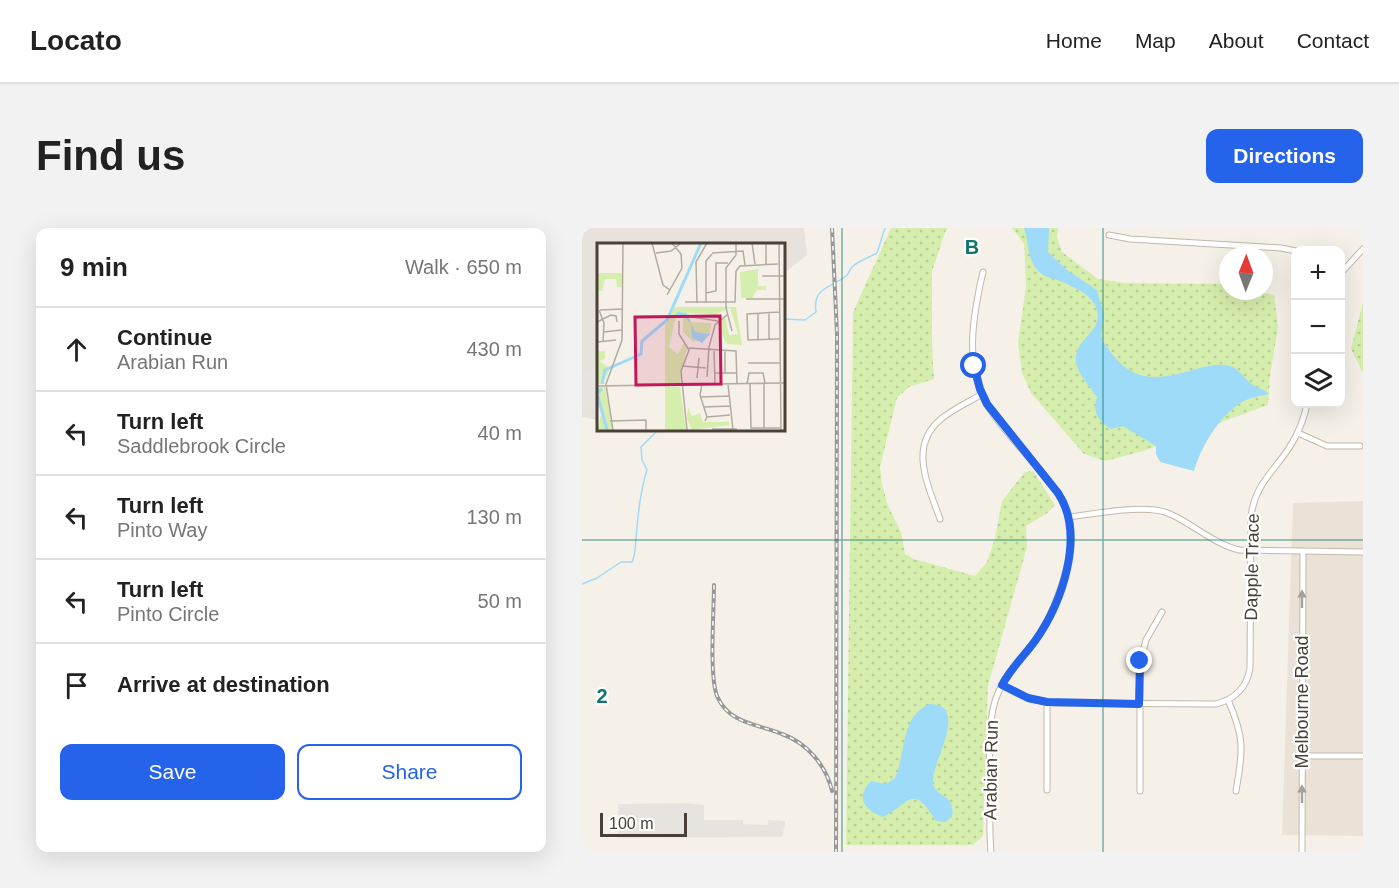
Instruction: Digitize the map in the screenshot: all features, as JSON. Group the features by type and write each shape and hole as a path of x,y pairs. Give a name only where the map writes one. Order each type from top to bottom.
{"street":[{"path":"1109,235 1130,239 1291,250"},
{"path":"1345,269 1363,249"},
{"name":"Arabian Run","path":"983,272 975,311 973,346 975,371 982,394 996,418 1058,493 1069,517 1072,537 1070,554 1053,609 1034,642 1012,668 995,700 990,724 991,852"},
{"path":"940,519 923,468 922,453 925,442 932,428 941,419 982,394"},
{"name":"Dapple Trace","path":"1228,700 1244,686 1250,670 1251,515 1256,494 1264,479 1287,451 1298,433 1306,408"},
{"path":"1298,433 1327,446 1360,446"},
{"path":"1069,517 1153,509 1169,513 1229,547 1303,552 1363,552"},
{"name":"Melbourne Road","path":"1302,852 1303,552"},
{"path":"1140,791 1139,704 1142,653 1147,637 1161,612"},
{"path":"1002,685 1030,699 1047,702 1216,704 1228,700 1238,723 1242,745 1236,791"},
{"path":"1047,702 1047,790"},
{"path":"1302,756 1363,756"}],"shaded area":[{"path":"582,228 804,228 807,255 784,273 784,243 597,243 597,420 582,417"},
{"path":"582,370 597,371 597,408 582,408"},
{"path":"1363,501 1363,836 1282,835 1293,503"},
{"path":"618,804 704,805 704,820 743,820 743,824 768,825 768,820 785,821 782,837 618,838"}],"green space":[{"path":"891,228 949,228 946,230 932,271 934,379 909,387 897,398 880,467 888,506 901,532 905,554 914,559 975,576 987,562 995,538 1002,501 1025,472 1033,471 1055,505 1046,514 1026,526 1027,547 988,686 983,836 973,845 846,845 853,312"},
{"path":"1012,228 1058,228 1057,237 1062,252 1098,279 1125,283 1219,284 1219,300 1273,300 1274,295 1278,327 1268,405 1143,451 1105,461 1084,454 1031,393 1022,373 1018,343 1026,286 1024,244"},
{"path":"1363,302 1363,373 1351,349"}],"water":[{"path":"1024,228 1049,228 1048,252 1067,270 1097,290 1104,315 1101,338 1111,353 1131,371 1153,377 1209,366 1228,366 1237,370 1251,384 1269,394 1245,401 1226,415 1206,442 1194,471 1160,462 1156,454 1156,446 1123,426 1111,429 1097,416 1095,407 1097,397 1080,373 1076,362 1078,349 1097,322 1096,307 1089,297 1079,290 1045,276 1037,270 1031,259"},
{"path":"929,704 941,707 947,714 946,736 933,783 938,792 949,800 952,817 945,822 936,821 922,802 916,799 911,799 883,817 876,814 864,803 863,793 871,781 886,784 895,778 908,727 920,710"}],"waterway":[{"path":"784,319 805,320 816,312 817,297 820,292 847,275 855,265 877,253 885,228"},
{"path":"582,584 597,578 621,562 632,562 641,495 647,470 642,460 641,447 658,430"}],"railway":[{"path":"832,228 837,334 836,852"},
{"path":"714,585 713,673 717,696 722,705 745,722 782,734 800,743 820,764 832,791"}],"route":[{"path":"974,366 976,379 987,404 1061,497 1067,509 1071,528 1070,554 1059,594 1049,619 1002,685 1028,698 1061,704 1139,704 1140,661"}]}
